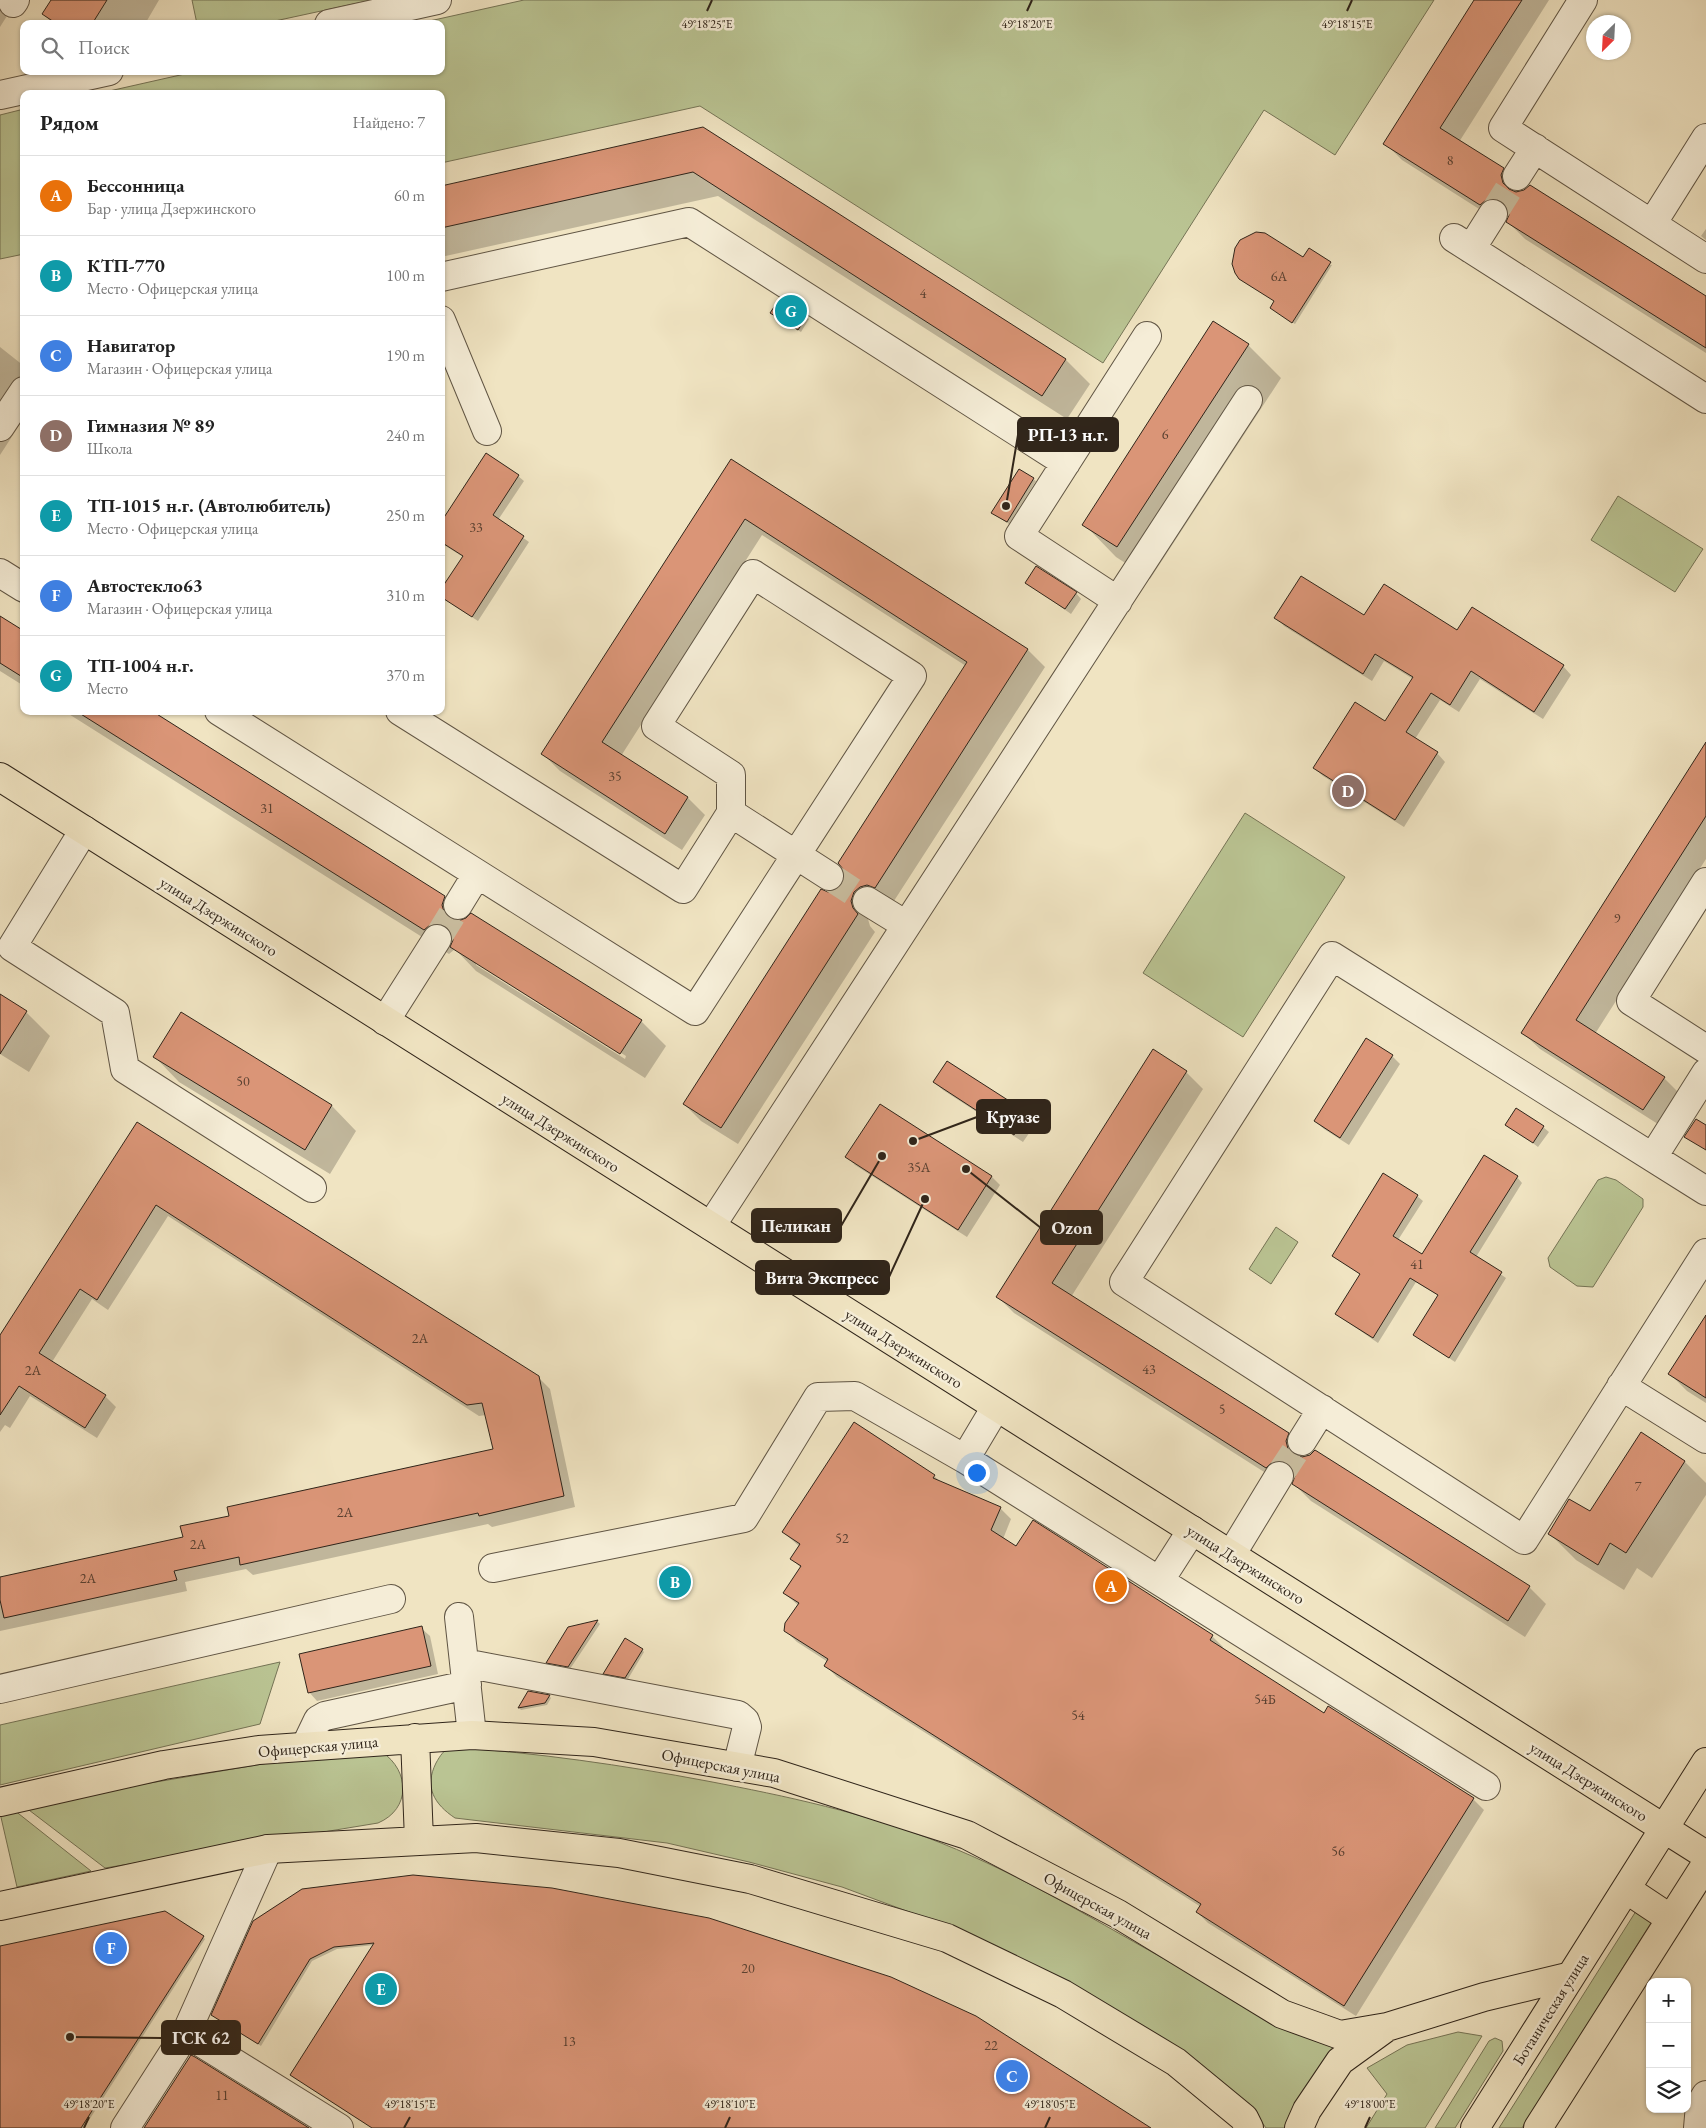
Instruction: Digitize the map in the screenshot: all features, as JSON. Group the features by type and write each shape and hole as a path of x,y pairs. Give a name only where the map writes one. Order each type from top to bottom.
{"main road":[{"name":"улица Дзержинского","path":"0,777 1706,1855"},
{"name":"Офицерская улица","path":"0,1802 164,1765 306,1746 472,1735 594,1742 774,1773 967,1836 1118,1914 1282,2014 1340,2035 1387,2027"},
{"path":"415,1738 419,1840"},
{"name":"Ботаническая улица","path":"1475,2128 1706,1762"},
{"path":"0,1906 268,1849 476,1838 619,1853 750,1879 947,1938 1063,1994 1176,2062 1244,2118 1249,2128"},
{"path":"1538,2128 1706,1864"},
{"path":"1626,1890 1671,1919"},
{"path":"1299,2128 1307,2110 1340,2061 1387,2027 1484,1997 1571,1976"}],"street":[{"path":"347,20 437,0"},
{"path":"1582,0 1503,128 1706,259"},
{"path":"0,94 90,75"},
{"path":"1652,224 1706,138"},
{"path":"1517,176 1535,148"},
{"path":"1493,214 1462,244 1706,399"},
{"path":"445,276 689,222 1066,463"},
{"path":"445,330 487,431"},
{"path":"1118,600 1019,536 1148,336"},
{"path":"0,428 20,397"},
{"path":"711,1226 1248,400"},
{"path":"0,573 20,586"},
{"path":"225,715 694,1011 912,676 753,574 656,726 731,775 731,813 683,889 406,715"},
{"path":"731,813 829,876"},
{"path":"84,830 12,947 115,1014 125,1069 312,1188"},
{"path":"458,905 478,874"},
{"path":"1706,882 1631,1001 1706,1049"},
{"path":"867,901 906,925"},
{"path":"386,1021 437,938"},
{"path":"1706,1191 1332,956 1124,1282 1524,1540 1706,1254"},
{"path":"1653,1157 1706,1073"},
{"path":"1621,1386 1706,1439"},
{"path":"493,1568 744,1518 818,1398 855,1396 965,1459 1486,1786"},
{"path":"965,1459 996,1407"},
{"path":"1302,1441 1322,1409"},
{"path":"1231,1554 1279,1476"},
{"path":"1160,1580 1192,1530"},
{"path":"0,1689 391,1599"},
{"path":"459,1617 472,1735"},
{"path":"306,1746 318,1720 325,1716 466,1674 738,1715 745,1720 747,1727 738,1767"},
{"path":"125,2128 186,2033 268,1849"},
{"path":"186,2033 339,2128"},
{"path":"1698,2128 1700,2105 1706,2095"}],"green space":[{"path":"192,0 372,0 280,20 196,20"},
{"path":"524,0 1434,0 1335,155 1264,110 1103,363 700,106 445,162 445,90 114,90 180,75 445,75 445,20 434,20"},
{"path":"20,110 20,255 0,259 0,115"},
{"path":"1618,496 1703,549 1675,592 1591,540"},
{"path":"1245,813 1345,877 1243,1037 1143,973"},
{"path":"1606,1177 1616,1180 1643,1199 1643,1207 1593,1287 1577,1286 1550,1267 1548,1258 1598,1180"},
{"path":"1276,1227 1298,1242 1271,1284 1249,1269"},
{"path":"280,1662 260,1724 0,1785 0,1725"},
{"path":"452,1747 580,1760 707,1781 826,1806 913,1832 972,1856 1032,1885 1197,1977 1339,2046 1289,2128 1266,2128 1258,2117 920,1916 842,1887 749,1862 667,1843 455,1818 441,1807 431,1787 436,1763 444,1751"},
{"path":"382,1752 398,1769 403,1789 396,1809 389,1817 378,1823 105,1868 25,1807 132,1786 310,1756"},
{"path":"14,1810 91,1871 17,1887 0,1813"},
{"path":"1638,1908 1654,1918 1522,2128 1499,2128"},
{"path":"1458,2032 1482,2036 1425,2128 1366,2128 1387,2094 1367,2068 1407,2045"},
{"path":"1495,2038 1502,2041 1503,2051 1455,2128 1435,2128 1489,2041"}],"building":[{"path":"51,0 107,0 94,20 51,20 42,14"},
{"path":"1474,0 1522,0 1440,128 1504,168 1501,175 1503,183 1509,189 1516,192 1524,190 1530,185 1706,296 1706,348 1506,222 1509,215 1507,207 1501,201 1494,198 1486,200 1480,205 1383,144"},
{"path":"703,127 1066,359 1042,396 693,172 445,227 445,185"},
{"path":"1256,232 1265,233 1303,257 1309,248 1331,262 1292,323 1270,308 1274,301 1239,279 1235,273 1232,264 1235,248 1240,240"},
{"path":"780,298 807,316 798,330 770,313"},
{"path":"1213,321 1249,344 1117,547 1082,525"},
{"path":"486,453 519,475 493,515 524,536 472,617 445,600 445,583 463,556 445,545 445,516"},
{"path":"731,459 1028,649 875,888 867,885 860,887 854,892 851,901 853,908 858,914 721,1128 683,1104 821,889 828,892 836,890 842,884 845,877 843,869 838,863 967,662 745,519 602,742 688,797 665,834 541,754"},
{"path":"1019,469 1034,478 1007,522 991,513"},
{"path":"1036,566 1077,592 1065,609 1025,583"},
{"path":"1301,576 1364,615 1384,584 1457,630 1472,607 1564,665 1534,712 1471,671 1450,705 1431,693 1406,732 1438,752 1395,820 1313,768 1355,702 1385,721 1413,677 1375,654 1363,674 1274,618"},
{"path":"0,616 20,628 20,676 0,663"},
{"path":"82,715 158,715 445,896 442,905 444,912 449,918 458,921 466,918 471,913 642,1020 620,1054 450,947 453,940 451,932 445,926 438,923 430,925 424,930"},
{"path":"1706,742 1706,816 1576,1020 1665,1077 1643,1110 1521,1033"},
{"path":"0,994 27,1011 0,1054"},
{"path":"181,1012 332,1105 305,1150 153,1057"},
{"path":"1366,1038 1393,1055 1340,1138 1314,1121"},
{"path":"1153,1049 1187,1071 1052,1283 1289,1433 1286,1441 1288,1449 1293,1454 1302,1457 1310,1455 1315,1450 1530,1586 1508,1621 1292,1484 1295,1476 1288,1463 1279,1460 1271,1463 1266,1468 996,1297"},
{"path":"947,1061 1028,1113 1014,1135 933,1082"},
{"path":"880,1104 992,1176 958,1230 845,1157"},
{"path":"1516,1108 1544,1126 1533,1143 1505,1125"},
{"path":"1696,1119 1706,1125 1706,1150 1684,1137"},
{"path":"137,1122 539,1376 564,1496 479,1516 478,1513 240,1565 239,1557 174,1571 177,1580 4,1618 0,1600 0,1577 183,1537 180,1526 229,1516 227,1507 493,1449 482,1403 467,1405 156,1205 97,1300 80,1289 39,1353 106,1395 85,1428 19,1386 0,1415 0,1335"},
{"path":"1484,1155 1518,1176 1470,1252 1502,1272 1449,1358 1413,1335 1438,1295 1410,1278 1373,1338 1335,1314 1360,1274 1332,1256 1383,1173 1418,1195 1393,1236 1422,1254"},
{"path":"1706,1315 1706,1398 1668,1374"},
{"path":"854,1422 935,1475 933,1478 1001,1507 991,1530 1016,1546 1033,1520 1213,1635 1210,1640 1324,1713 1328,1706 1474,1798 1344,2006 1196,1912 1201,1904 824,1666 828,1659 784,1631 785,1623 799,1603 783,1593 801,1566 790,1559 800,1544 782,1532"},
{"path":"1641,1432 1685,1461 1626,1553 1610,1543 1598,1565 1548,1534 1569,1499 1590,1511"},
{"path":"598,1620 568,1667 546,1663 568,1627"},
{"path":"422,1626 431,1666 308,1693 299,1654"},
{"path":"625,1638 643,1649 625,1678 603,1674"},
{"path":"528,1691 550,1695 545,1703 518,1708"},
{"path":"413,1875 552,1888 709,1918 891,1977 976,2016 1151,2128 372,2128 290,2075 374,1943 334,1947 310,1959 258,2044 211,2015 253,1921 302,1889"},
{"path":"165,1911 204,1936 81,2128 0,2128 0,1946"},
{"path":"191,2055 195,2057 309,2128 144,2128"}],"tunnel":[{"path":"1493,214 1517,176"},
{"path":"829,876 867,901"},
{"path":"437,939 458,905"},
{"path":"1279,1476 1302,1441"}],"place":[{"name":"ТП-1004 н.г.","path":"791,311"},
{"name":"РП-13 н.г.","path":"1006,506"},
{"name":"Гимназия № 89","path":"1348,791"},
{"name":"Круазе","path":"913,1141"},
{"name":"Пеликан","path":"882,1156"},
{"name":"Ozon","path":"966,1169"},
{"name":"Вита Экспресс","path":"925,1199"},
{"name":"КТП-770","path":"675,1582"},
{"name":"Бессонница","path":"1111,1586"},
{"name":"Автостекло63","path":"111,1948"},
{"name":"ТП-1015 н.г. (Автолюбитель)","path":"381,1989"},
{"name":"ГСК 62","path":"70,2037"},
{"name":"Навигатор","path":"1012,2076"}]}
